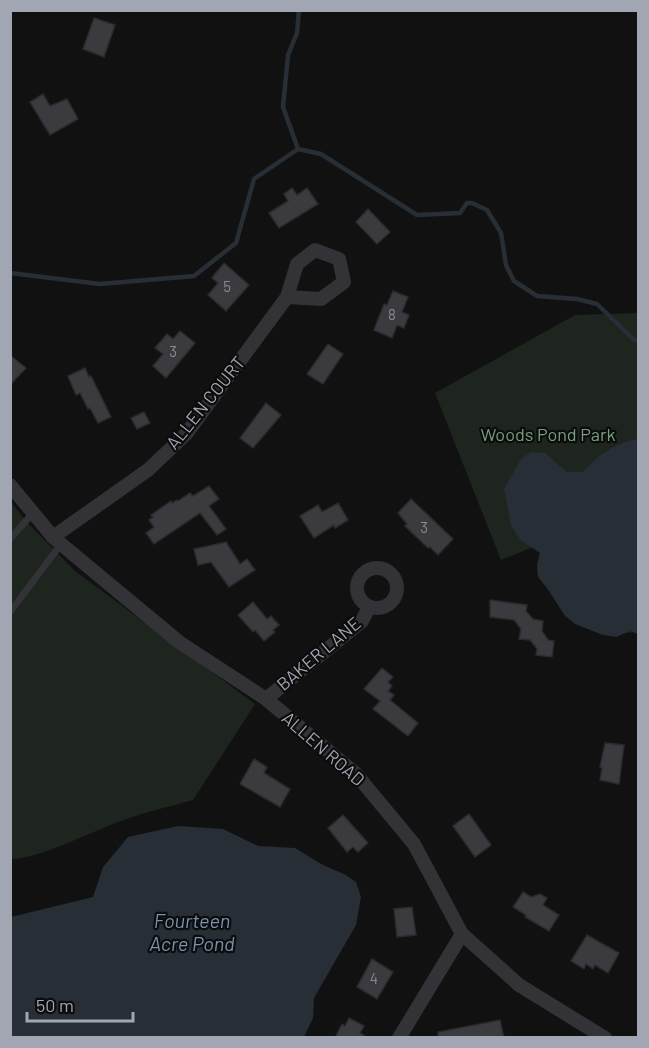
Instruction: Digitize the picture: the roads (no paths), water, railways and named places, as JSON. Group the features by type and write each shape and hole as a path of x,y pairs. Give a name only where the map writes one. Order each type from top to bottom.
{"street":[{"name":"ALLEN COURT","path":"57,540 148,470 186,435 287,297"},
{"name":"ALLEN ROAD","path":"10,485 57,540 179,642 266,699 355,773 414,844 462,934 519,986 605,1038"},
{"name":"BAKER LANE","path":"266,699 362,621 369,607"},
{"path":"399,1038 462,934"}],"lane":[{"path":"10,539 33,513"},
{"path":"10,612 57,540"}],"water":[{"path":"638,439 638,634 630,631 616,637 603,635 575,624 565,616 538,577 537,565 540,553 520,540 511,525 504,489 521,459 531,452 545,453 567,472 583,472 608,451 622,443"},
{"name":"Fourteen Acre Pond","path":"178,826 223,829 258,846 295,848 356,882 361,897 356,925 314,998 313,1018 304,1037 11,1037 11,917 93,897 103,867 128,837"}],"waterway":[{"path":"298,149 283,107 288,55 297,33 299,10"},
{"path":"298,149 321,154 417,215 460,213 467,203 487,210 501,233 506,265 514,281 537,296 577,299 597,304 633,339 638,341"},
{"path":"10,273 100,284 194,276 236,243 254,179 298,149"}],"park label":[{"name":"Woods Pond Park","path":"548,435"}]}
